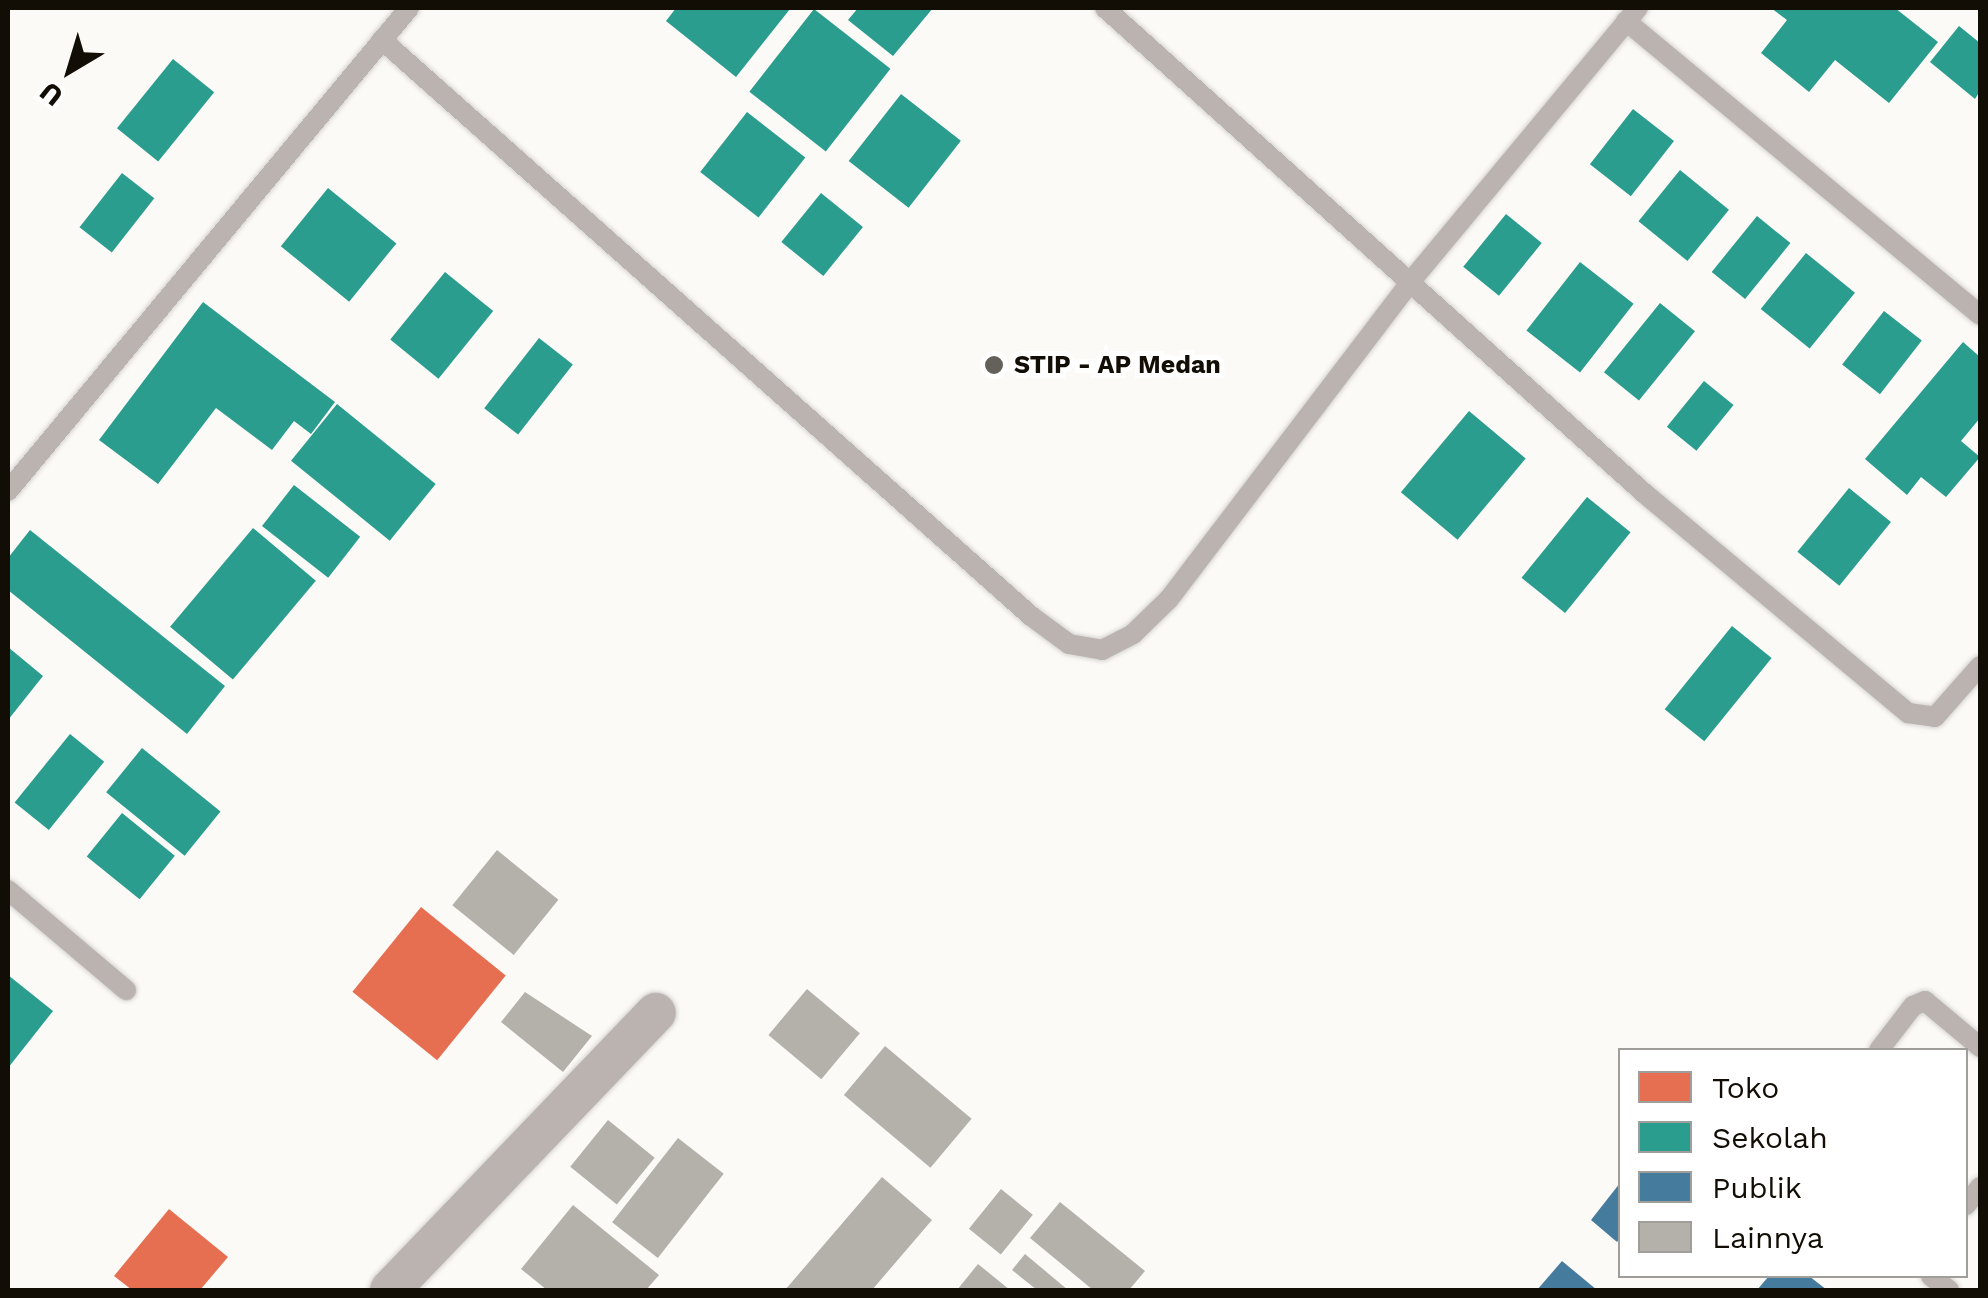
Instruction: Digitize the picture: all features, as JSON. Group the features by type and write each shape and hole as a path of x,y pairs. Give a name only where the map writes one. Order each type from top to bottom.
{"street":[{"path":"390,1290 656,1013"}],"lane":[{"path":"8,491 409,8"},
{"path":"1105,8 1412,280 1644,493 1908,713 1934,717 1980,666"},
{"path":"382,40 1031,616 1069,644 1088,650 1114,647 1169,599 1412,280 1632,14 1980,315"},
{"path":"8,890 126,990"},
{"path":"1881,1048 1913,1006 1924,1001 1980,1047"}],"building: Toko":[{"path":"421,907 506,976 437,1060 352,992"},
{"path":"169,1209 228,1257 200,1290 132,1290 114,1276"}],"building: Sekolah":[{"path":"676,8 790,9 736,77 666,21"},
{"path":"858,8 933,8 893,56 848,20"},
{"path":"1771,8 1895,8 1938,42 1889,103 1835,60 1809,92 1761,53 1787,20"},
{"path":"814,9 890,69 826,151 749,92"},
{"path":"1959,26 1980,43 1980,91 1975,99 1930,62"},
{"path":"173,59 214,92 158,162 117,128"},
{"path":"901,94 961,141 909,208 849,161"},
{"path":"1633,109 1674,141 1631,196 1590,164"},
{"path":"747,112 805,158 759,217 700,172"},
{"path":"1680,170 1729,210 1687,261 1638,221"},
{"path":"122,173 154,198 112,253 80,227"},
{"path":"328,188 396,243 349,302 281,246"},
{"path":"821,193 863,227 823,276 781,242"},
{"path":"1506,214 1542,243 1499,296 1463,267"},
{"path":"1757,216 1790,243 1745,299 1712,272"},
{"path":"1806,253 1855,293 1810,349 1761,309"},
{"path":"1580,262 1634,304 1580,372 1526,331"},
{"path":"445,272 493,311 438,379 390,340"},
{"path":"203,302 335,402 311,434 294,421 272,450 216,408 158,484 99,440"},
{"path":"1660,303 1695,331 1639,400 1604,372"},
{"path":"1884,311 1922,341 1880,394 1842,365"},
{"path":"539,338 573,364 518,435 484,408"},
{"path":"1963,342 1980,357 1980,418 1961,441 1980,457 1946,497 1921,477 1907,495 1865,459"},
{"path":"1704,381 1734,405 1696,451 1667,427"},
{"path":"337,404 436,484 390,541 291,461"},
{"path":"1469,411 1526,459 1458,540 1401,492"},
{"path":"294,485 360,537 328,578 262,526"},
{"path":"1849,488 1891,522 1839,586 1797,552"},
{"path":"1587,497 1631,532 1565,613 1522,578"},
{"path":"253,528 316,581 233,680 170,627"},
{"path":"30,530 225,686 187,734 8,590 8,558"},
{"path":"1732,626 1772,658 1704,741 1665,709"},
{"path":"8,647 43,676 8,720"},
{"path":"70,734 104,762 49,830 15,802"},
{"path":"142,748 220,812 185,856 106,792"},
{"path":"122,813 175,856 140,899 87,857"},
{"path":"8,975 53,1011 8,1068"}],"building: Publik":[{"path":"1618,1186 1617,1242 1591,1220"},
{"path":"1562,1261 1597,1290 1537,1290"},
{"path":"1767,1278 1812,1278 1827,1290 1757,1290"}],"building: Lainnya":[{"path":"497,850 558,900 514,955 452,905"},
{"path":"807,989 860,1033 821,1079 768,1035"},
{"path":"525,992 592,1036 563,1072 501,1022"},
{"path":"885,1046 972,1119 930,1168 844,1095"},
{"path":"608,1120 655,1158 617,1204 570,1167"},
{"path":"678,1138 724,1174 658,1258 612,1222"},
{"path":"882,1177 932,1220 872,1290 785,1290"},
{"path":"1001,1189 1033,1215 1001,1254 969,1229"},
{"path":"1060,1202 1145,1271 1129,1290 1093,1290 1030,1238"},
{"path":"573,1205 659,1275 646,1290 547,1290 521,1269"},
{"path":"1025,1254 1068,1290 1037,1290 1012,1270"},
{"path":"978,1264 1010,1290 957,1290"}],"place":[{"name":"STIP - AP Medan","path":"994,365"}]}
